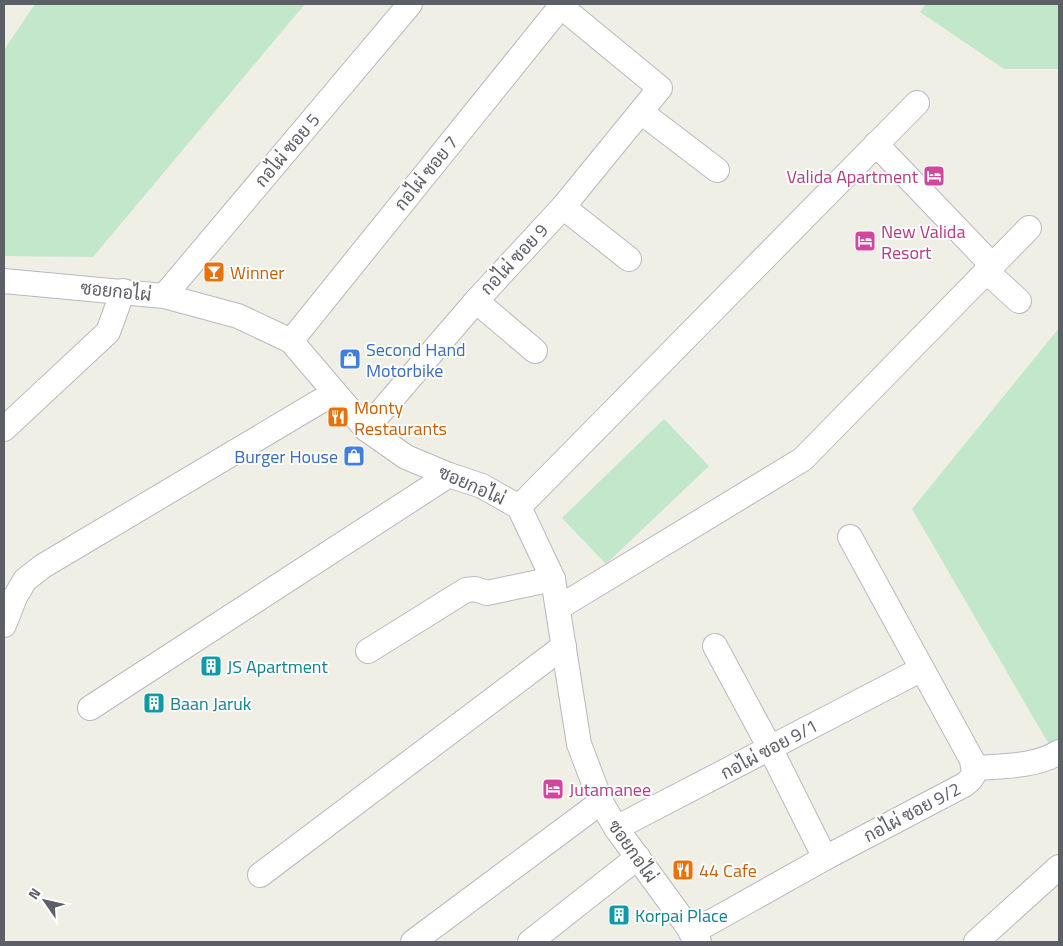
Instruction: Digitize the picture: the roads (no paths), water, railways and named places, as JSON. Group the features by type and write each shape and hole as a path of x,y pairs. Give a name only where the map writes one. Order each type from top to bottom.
{"street":[{"name":"กอไผ่ ซอย 5","path":"164,296 410,4"},
{"name":"กอไผ่ ซอย 9","path":"366,429 476,301 563,207 660,88 559,5"},
{"name":"กอไผ่ ซอย 7","path":"291,341 559,5"},
{"path":"519,507 917,103"},
{"path":"641,112 718,170"},
{"path":"876,144 1019,301"},
{"path":"563,207 629,258"},
{"path":"558,608 803,459 1029,228"},
{"name":"ซอยกอไผ่","path":"4,281 164,296 238,316 291,341 366,429 406,457 482,486 519,507 553,579 579,744 601,802 616,828 695,938"},
{"path":"4,429 108,332 122,291"},
{"path":"476,301 535,351"},
{"path":"4,625 15,597 26,580 43,566 334,393"},
{"path":"90,708 449,475"},
{"name":"กอไผ่ ซอย 9/2","path":"695,938 825,858 964,785 974,774 972,760 850,537"},
{"path":"368,651 466,590 475,589 487,593 553,579"},
{"path":"260,874 564,646"},
{"path":"715,646 770,748 825,858"},
{"name":"กอไผ่ ซอย 9/1","path":"616,828 922,669"},
{"path":"974,768 1030,762 1053,756 1059,752"},
{"path":"413,942 601,802"},
{"path":"530,942 638,858"},
{"path":"976,942 1059,868"}],"place":[{"name":"Valida Apartment","path":"934,176"},
{"name":"New Valida Resort","path":"865,241"},
{"name":"Winner","path":"214,272"},
{"name":"Second Hand Motorbike","path":"350,359"},
{"name":"Monty Restaurants","path":"338,417"},
{"name":"Burger House","path":"354,456"},
{"name":"JS Apartment","path":"211,666"},
{"name":"Baan Jaruk","path":"154,703"},
{"name":"Jutamanee","path":"553,789"},
{"name":"44 Cafe","path":"683,870"},
{"name":"Korpai Place","path":"619,915"}]}
